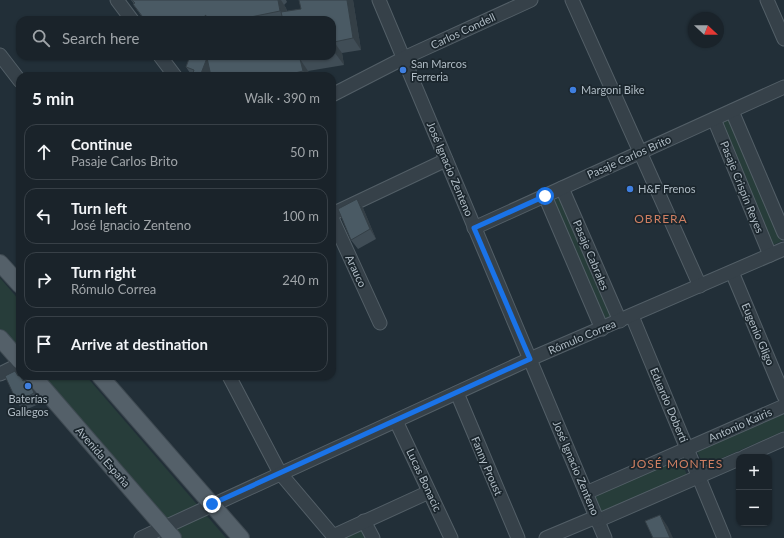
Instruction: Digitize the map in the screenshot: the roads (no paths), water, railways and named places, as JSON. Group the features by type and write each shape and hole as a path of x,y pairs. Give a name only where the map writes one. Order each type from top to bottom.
{"main road":[{"path":"0,263 16,281"},
{"path":"0,338 16,358"},
{"name":"Avenida España","path":"36,380 169,533"},
{"path":"104,380 241,538"}],"street":[{"path":"117,0 129,16"},
{"name":"José Ignacio Zenteno","path":"379,0 605,538"},
{"name":"Carlos Condell","path":"336,93 404,58 531,0"},
{"path":"572,0 700,286"},
{"path":"767,0 784,39"},
{"path":"0,55 16,76"},
{"path":"163,60 172,72"},
{"name":"Pasaje Carlos Brito","path":"474,228 784,88"},
{"name":"Pasaje Crispín Reyes","path":"732,111 784,233"},
{"name":"Pasaje Crispín Reyes","path":"714,119 770,255"},
{"path":"336,212 446,160"},
{"name":"Pasaje Cabrales","path":"562,188 626,319"},
{"name":"Pasaje Cabrales","path":"545,196 602,329"},
{"name":"Arauco","path":"336,227 380,323"},
{"name":"Rómulo Correa","path":"141,538 169,533 212,504 396,422 530,359 626,319 784,249"},
{"name":"Eugenio Gligo","path":"732,272 784,396"},
{"name":"Eduardo Doberti","path":"626,319 687,448 724,538"},
{"path":"0,374 16,365"},
{"path":"231,380 280,473 334,537 364,521 429,492"},
{"name":"Fanny Proust","path":"457,394 518,538"},
{"name":"Antonio Kairis","path":"586,492 784,406"},
{"name":"Lucas Bonacic","path":"396,422 452,538"},
{"path":"751,454 784,439"},
{"path":"546,538 699,477 736,460"},
{"path":"364,521 373,538"}],"place":[{"name":"San Marcos Ferreria","path":"403,70"},
{"name":"Margoni Bike","path":"573,90"},
{"name":"H&F Frenos","path":"630,189"},
{"name":"Baterías Gallegos","path":"28,386"}],"district":[{"name":"OBRERA","path":"661,219"},
{"name":"JOSÉ MONTES","path":"677,464"}]}
